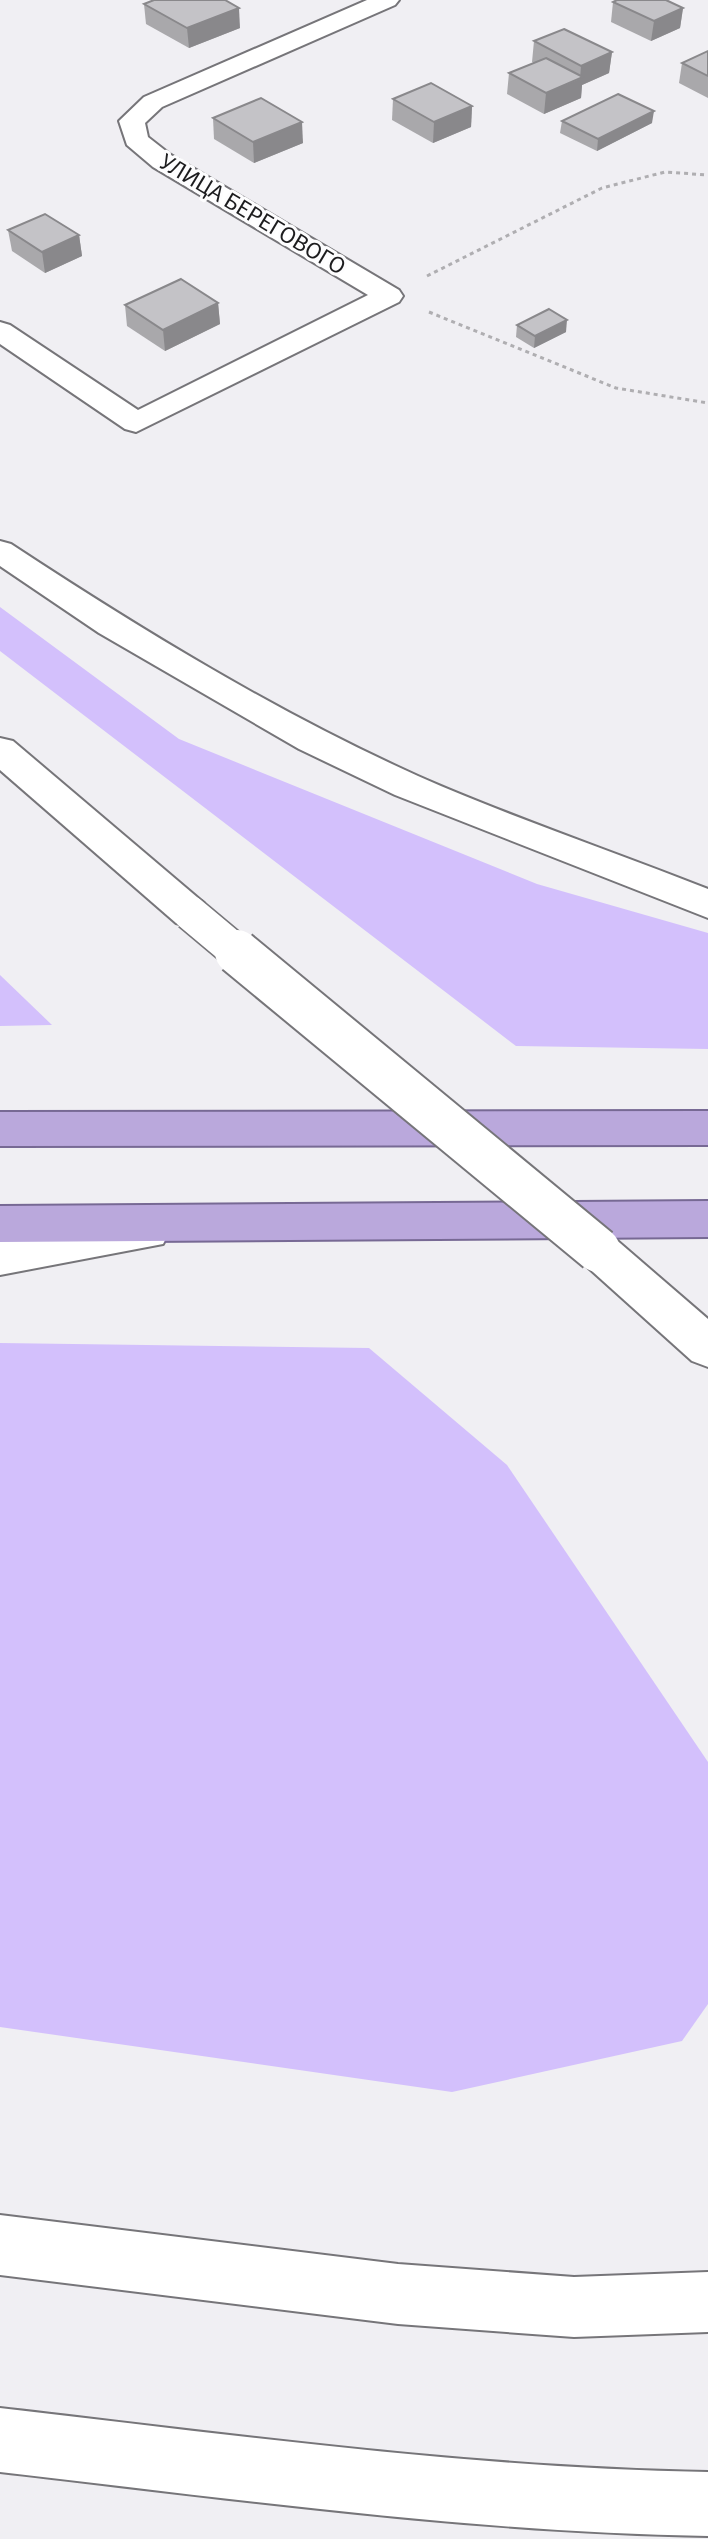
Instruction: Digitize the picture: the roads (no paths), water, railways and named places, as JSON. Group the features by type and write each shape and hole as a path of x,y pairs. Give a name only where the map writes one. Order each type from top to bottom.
{"highway":[{"path":"0,1129 708,1128"},
{"path":"0,1224 708,1219"}],"main road":[{"name":"УЛИЦА БЕРЕГОВОГО","path":"0,331 136,423 389,296 162,161 136,140 132,121 153,102 387,0"},
{"path":"0,551 123,633 312,740 408,786 708,904"},
{"path":"0,750 190,913 598,1250 708,1347"},
{"path":"0,1256 200,1223"},
{"path":"598,1250 708,1327"},
{"path":"0,2245 413,2296 574,2307 708,2302"},
{"path":"0,2440 392,2485 589,2502 708,2504"}]}
